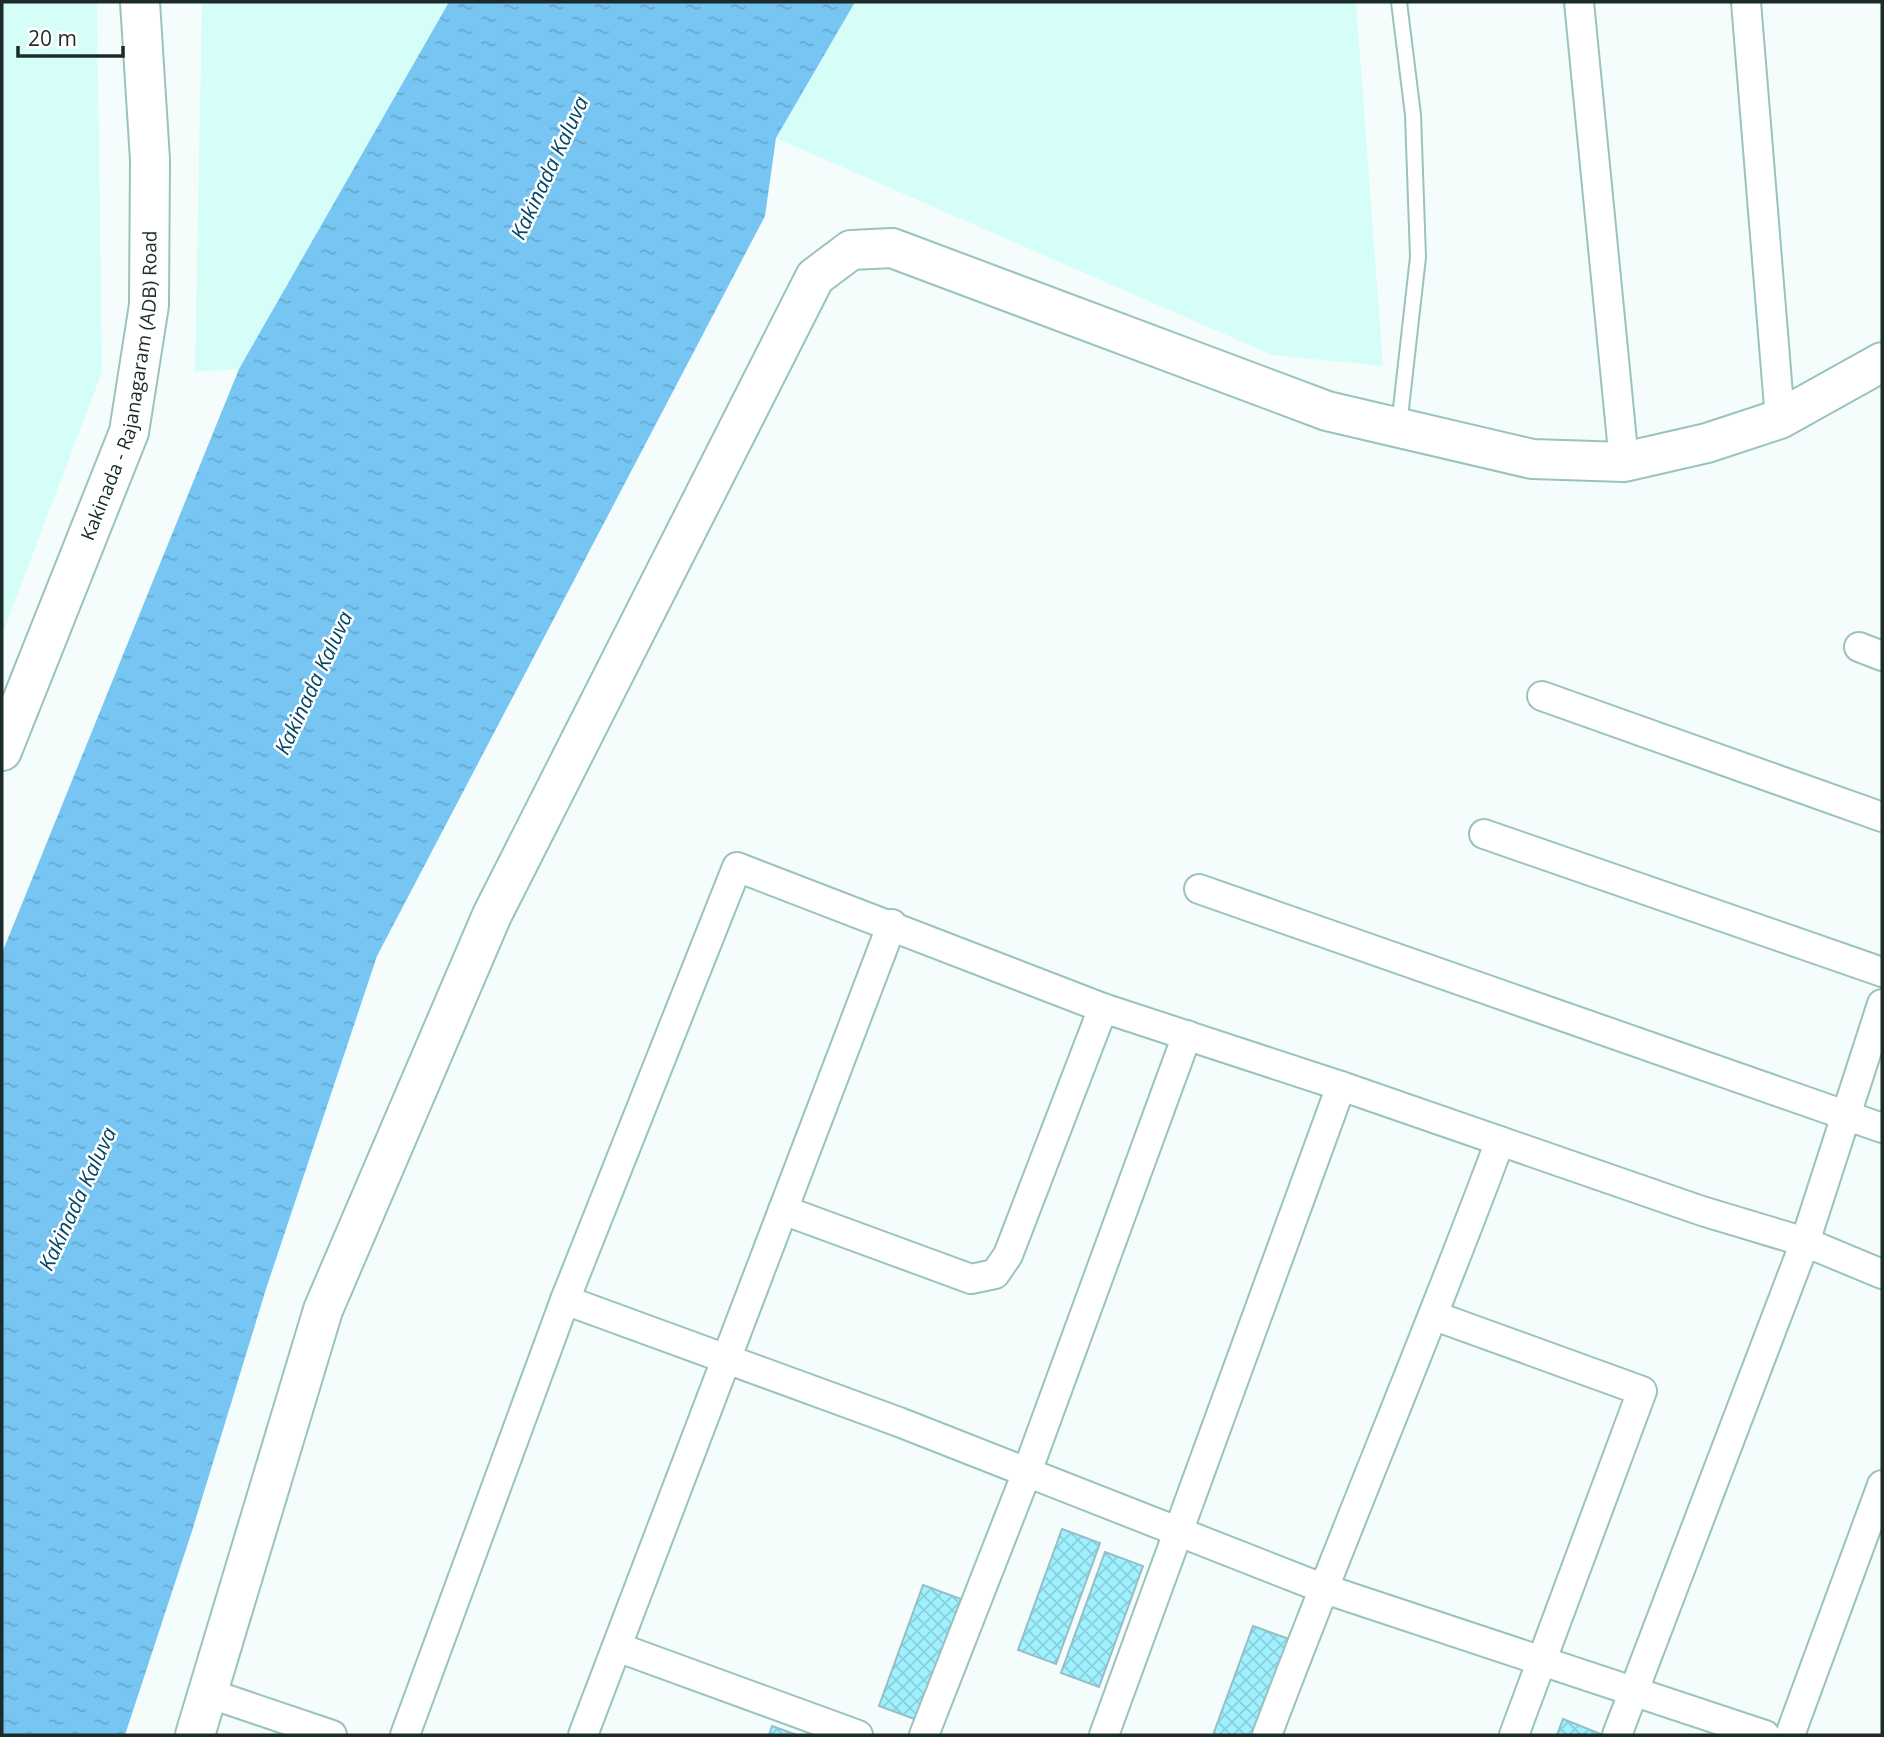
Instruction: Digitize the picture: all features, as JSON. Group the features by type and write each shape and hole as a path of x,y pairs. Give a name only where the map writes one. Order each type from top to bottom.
{"street":[{"name":"Kakinada - Rajanagaram (ADB) Road","path":"2,751 129,432 149,304 150,160 140,2"},
{"path":"1579,2 1624,462"},
{"path":"1746,2 1780,419"},
{"path":"195,1735 323,1310 492,915 815,277 851,250 892,248 1327,411 1532,459 1624,462 1707,443 1780,419 1882,362"},
{"path":"1542,696 1882,817"},
{"path":"1484,834 1882,972"},
{"path":"405,1735 565,1300 737,867 892,924 1102,1008 1341,1086 1702,1212 1805,1242 1882,1274"},
{"path":"1199,889 1882,1128"},
{"path":"583,1735 892,924"},
{"path":"1617,1735 1805,1242 1882,1004"},
{"path":"783,1210 971,1279 995,1274 1008,1255 1102,1008"},
{"path":"924,1735 1027,1472 1187,1035"},
{"path":"1104,1735 1341,1086"},
{"path":"1267,1735 1322,1588 1435,1316 1500,1141"},
{"path":"565,1300 1027,1472 1322,1588 1765,1735"},
{"path":"1435,1316 1642,1391 1514,1735"},
{"path":"1790,1735 1882,1485"},
{"path":"617,1647 858,1735"},
{"path":"208,1693 332,1735"}],"lane":[{"path":"1399,2 1413,115 1418,257 1399,428"}],"shaded area":[{"path":"2,2 97,2 102,372 2,635"},
{"path":"202,2 449,2 239,369 195,372"},
{"path":"855,2 1356,2 1383,366 1272,355 776,138"}],"water":[{"name":"Kakinada Kaluva","path":"449,2 855,2 776,138 765,216 377,956 266,1289 192,1531 125,1735 2,1735 2,953 239,369"}],"building":[{"path":"1062,1529 1100,1543 1056,1664 1018,1650"},
{"path":"1105,1552 1143,1566 1099,1687 1061,1673"},
{"path":"923,1585 961,1599 917,1720 879,1706"},
{"path":"1253,1626 1292,1640 1257,1735 1213,1735"},
{"path":"1563,1719 1601,1734 1557,1735"},
{"path":"772,1726 797,1735 769,1735"}]}
